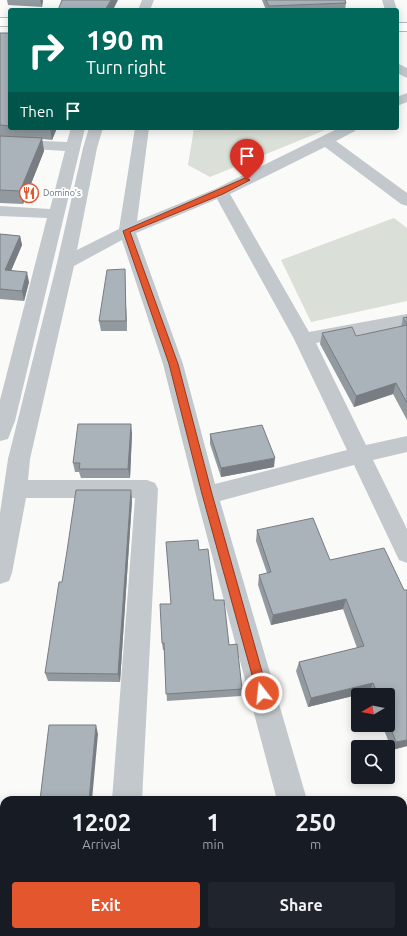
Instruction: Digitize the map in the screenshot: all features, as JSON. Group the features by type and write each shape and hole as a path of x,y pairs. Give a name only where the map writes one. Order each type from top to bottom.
{"street":[{"path":"399,68 407,74"},
{"path":"0,433 77,130"},
{"path":"0,573 16,489 19,459 66,264 90,148 95,130"},
{"path":"142,130 127,231 174,364 207,494 291,796"},
{"path":"66,264 127,231 221,192 346,130"},
{"path":"326,141 407,201"},
{"path":"0,143 73,147"},
{"path":"221,192 304,339 407,552"},
{"path":"0,211 57,214"},
{"path":"304,339 407,320"},
{"path":"207,494 407,444"},
{"path":"16,489 147,489 127,796"}],"shaded area":[{"path":"194,130 325,130 210,177 188,165"},
{"path":"394,218 407,228 407,301 311,322 281,260"}],"building":[{"path":"62,0 111,0 106,8 59,8"},
{"path":"266,0 345,0 346,3 269,6"},
{"path":"0,33 8,33 8,126 0,125"},
{"path":"0,136 42,138 20,191 0,190"},
{"path":"0,234 20,236 5,270 27,272 22,291 0,289"},
{"path":"125,269 126,321 99,321 107,270"},
{"path":"407,317 407,324 403,318"},
{"path":"407,325 407,403 396,383 356,396 322,333 352,327 356,336"},
{"path":"78,424 131,424 128,469 79,469 80,463 73,463"},
{"path":"262,425 275,458 221,468 210,434"},
{"path":"76,490 131,490 118,674 45,673 59,582 62,582"},
{"path":"313,518 330,560 384,548 404,590 407,590 407,740 396,742 392,732 395,732 395,688 375,688 373,683 311,698 299,662 364,646 346,599 273,615 259,575 271,572 257,530"},
{"path":"198,540 199,550 208,549 214,600 224,600 229,645 237,644 242,689 166,694 164,643 162,643 160,604 171,604 166,542"},
{"path":"49,725 96,725 89,796 40,796"}],"place":[{"name":"Domino's","path":"29,193"}],"route":[{"path":"247,180 127,231 174,364 207,494 262,693"}]}
